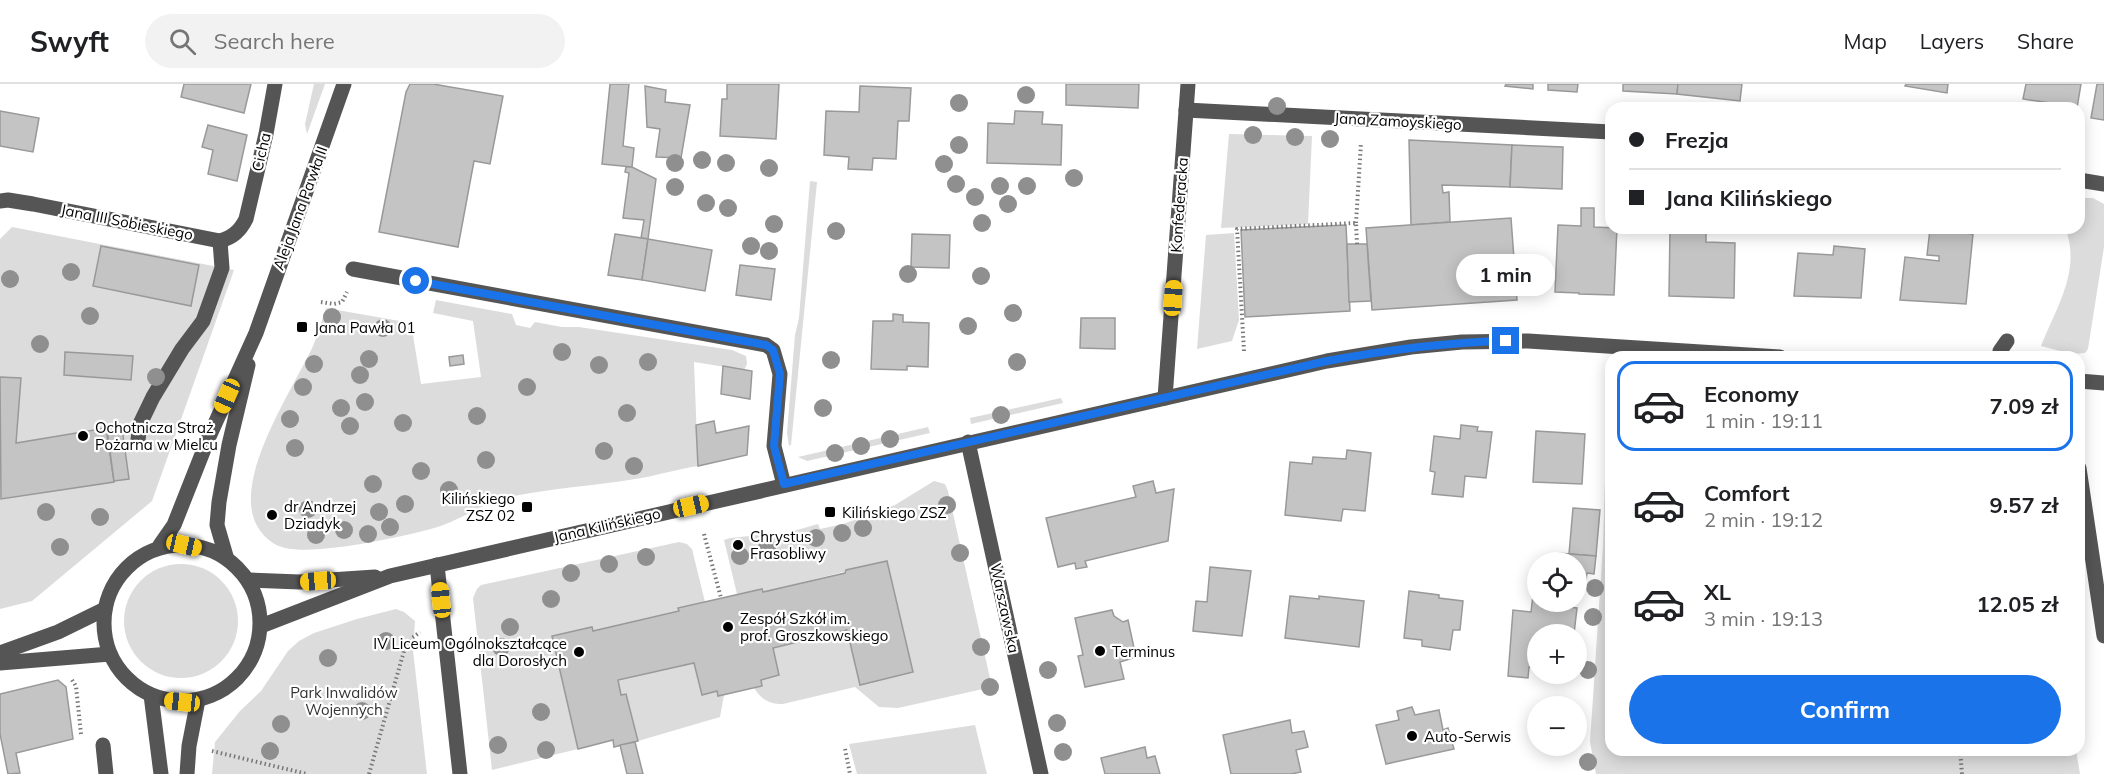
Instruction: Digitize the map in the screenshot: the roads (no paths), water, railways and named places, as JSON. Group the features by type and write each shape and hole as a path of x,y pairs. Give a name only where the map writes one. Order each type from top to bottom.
{"street":[{"name":"Cicha","path":"220,241 240,230 246,219 275,84"},
{"name":"Aleja Jana Pawła II","path":"160,545 174,525 207,439 255,333 344,84"},
{"name":"Konfederacka","path":"1165,398 1188,84"},
{"name":"Jana Zamoyskiego","path":"1186,110 1605,132"},
{"path":"2085,181 2104,184"},
{"name":"Jana III Sobieskiego","path":"0,201 33,204 220,241"},
{"path":"138,440 141,424 153,397 207,312 222,268 220,241"},
{"path":"353,269 766,345 773,350 780,374 774,446 784,484"},
{"name":"Aleja Jana Pawła II","path":"226,556 217,525 219,502 255,333"},
{"name":"Jana Kilińskiego","path":"261,626 390,576 437,564 1327,361 1411,347 1462,342 1528,341 1686,351"},
{"path":"2000,351 2007,341"},
{"path":"2085,381 2104,383 2104,377"},
{"name":"Warszawska","path":"968,442 1041,774"},
{"path":"2085,508 2104,636"},
{"path":"160,545 184,545 226,556 249,580 259,602 261,626 255,652 242,674 222,691 198,700 182,702 151,695 134,685 120,671 110,654 105,635 105,609 113,585 129,565 160,545"},
{"path":"437,564 460,774"},
{"name":"Jana Kilińskiego","path":"249,580 300,582 390,576"},
{"path":"0,653 57,632 105,609"},
{"path":"0,663 110,654"},
{"path":"151,695 161,774"},
{"path":"187,774 189,746 198,700"},
{"path":"103,745 106,774"}],"place":[{"name":"Jana Pawła 01","path":"302,327"},
{"name":"Ochotnicza Straż Pożarna w Mielcu","path":"83,436"},
{"name":"Kilińskiego ZSZ 02","path":"527,507"},
{"name":"Kilińskiego ZSZ","path":"830,512"},
{"name":"dr Andrzej Dziadyk","path":"272,515"},
{"name":"Chrystus Frasobliwy","path":"738,545"},
{"name":"Zespół Szkół im. prof. Groszkowskiego","path":"728,627"},
{"name":"Terminus","path":"1100,651"},
{"name":"IV Liceum Ogólnokształcące dla Dorosłych","path":"579,652"},
{"name":"Auto-Serwis","path":"1412,736"}],"park label":[{"name":"Park Inwalidów Wojennych","path":"344,700"}]}
